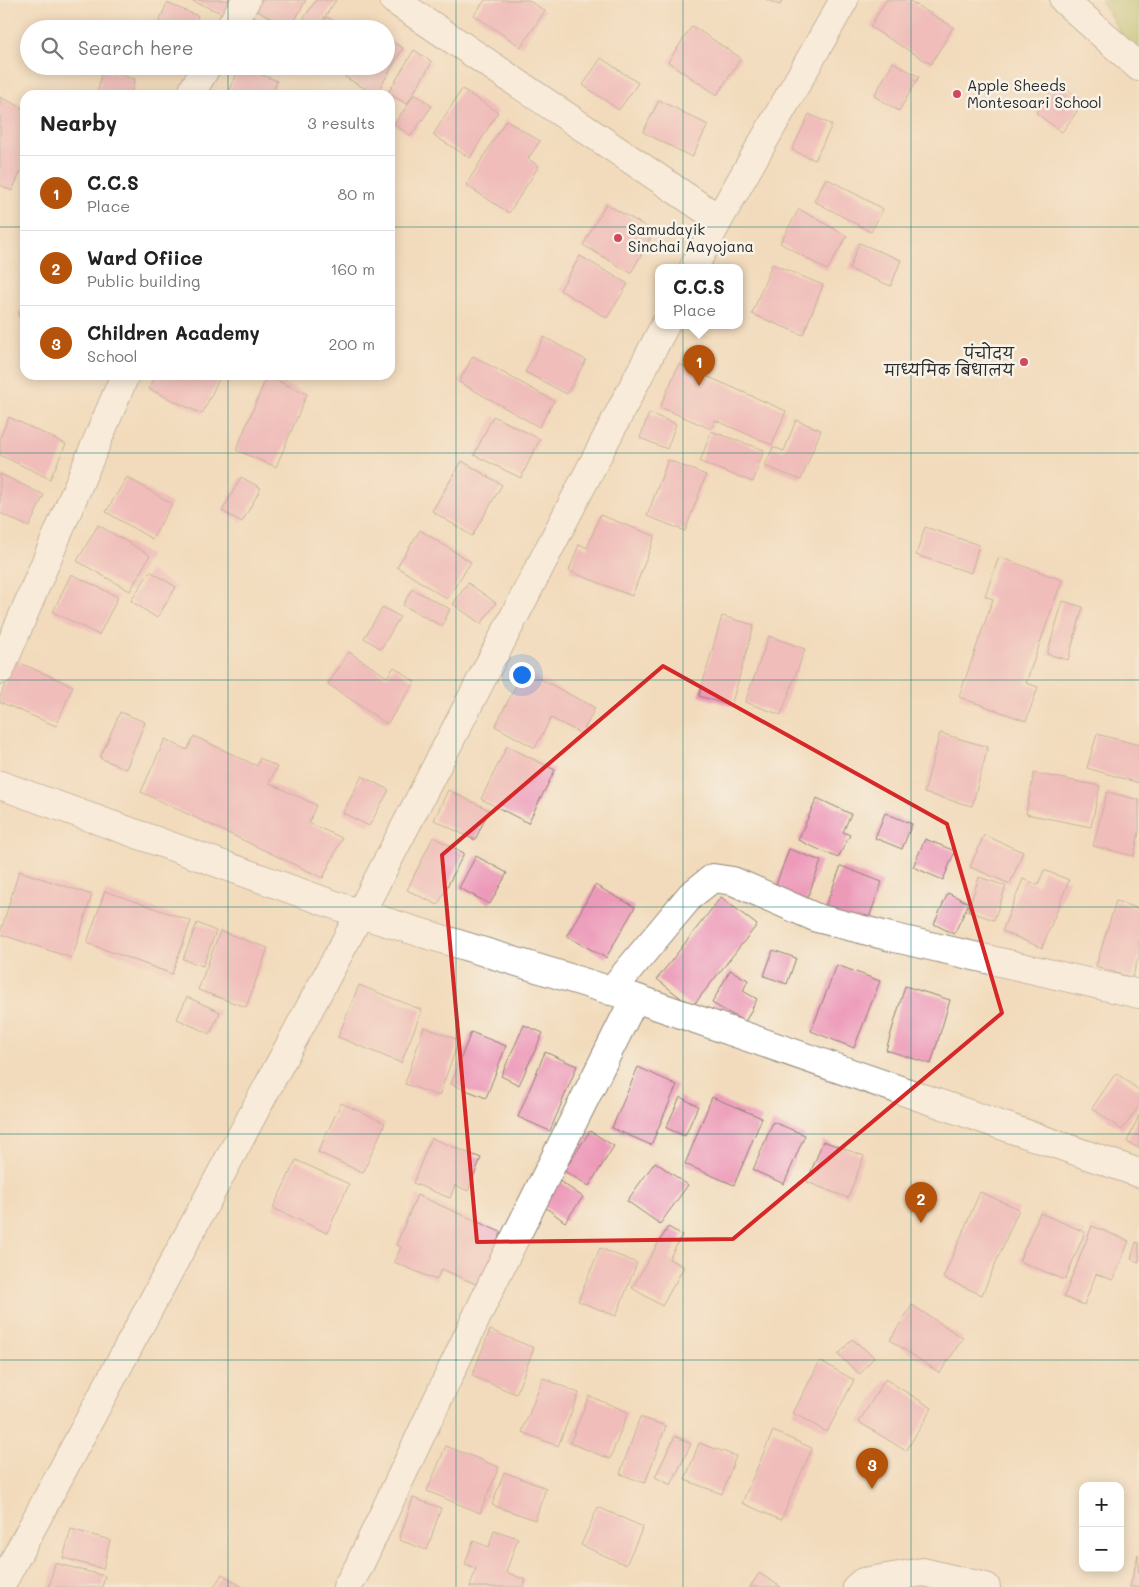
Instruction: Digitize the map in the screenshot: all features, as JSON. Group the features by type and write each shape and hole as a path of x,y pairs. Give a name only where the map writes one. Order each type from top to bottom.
{"street":[{"path":"234,20 246,0"},
{"path":"394,0 720,219"},
{"path":"696,264 844,0"},
{"path":"1064,0 1139,67"},
{"path":"194,90 202,75"},
{"path":"0,1587 360,914 663,329"},
{"path":"0,670 123,380"},
{"path":"0,785 360,914 623,995 1139,1173"},
{"path":"347,1587 358,1568 499,1269 623,995 691,895 713,878 733,881 817,918 1139,994"},
{"path":"857,1587 863,1582 923,1572 986,1587"}],"highlighted area":[{"path":"663,666 947,824 1002,1013 733,1239 477,1242 442,855"}],"green space":[{"path":"1101,0 1139,0 1139,65"}],"building":[{"path":"190,0 238,0 231,17"},
{"path":"254,0 306,0 295,20 274,20 250,7"},
{"path":"316,0 336,0 323,20 303,20"},
{"path":"485,0 528,0 545,11 521,47 474,15"},
{"path":"767,0 782,0 780,5"},
{"path":"886,0 908,0 953,27 931,64 870,27"},
{"path":"167,3 198,16 196,20 160,20"},
{"path":"243,11 258,20 238,20"},
{"path":"692,26 741,58 717,95 668,62"},
{"path":"395,43 403,48 395,62"},
{"path":"414,50 432,62 407,104 395,97 395,90 390,90"},
{"path":"601,58 638,83 619,110 583,85"},
{"path":"893,62 919,77 899,111 874,96"},
{"path":"101,75 118,75 135,79 132,90 98,90"},
{"path":"236,75 262,75 277,81 274,90 230,90"},
{"path":"346,75 387,75 379,90 367,90 345,77"},
{"path":"1057,82 1084,102 1062,132 1036,113"},
{"path":"462,89 498,112 470,158 433,135"},
{"path":"415,94 432,106 411,136 395,125"},
{"path":"0,97 20,107 20,173 12,191 0,185"},
{"path":"659,100 708,125 692,157 643,132"},
{"path":"809,114 832,125 815,160 792,150"},
{"path":"506,120 540,141 528,159 539,166 509,213 466,185"},
{"path":"826,178 883,209 871,232 814,201"},
{"name":"Samudayik Sinchai Aayojana","path":"606,204 654,231 631,273 583,245"},
{"path":"799,209 847,236 827,270 780,243"},
{"path":"859,243 901,260 891,286 849,269"},
{"path":"580,256 628,284 607,318 560,290"},
{"path":"772,264 823,285 803,335 752,314"},
{"path":"544,337 586,360 567,394 525,372"},
{"path":"473,356 554,401 539,427 459,382"},
{"path":"679,364 786,411 772,445 715,420 711,429 660,407"},
{"path":"154,380 219,380 202,414 149,389"},
{"path":"265,380 276,380 307,394 276,467 236,450"},
{"path":"649,413 676,424 667,449 640,438"},
{"path":"493,416 540,439 521,478 474,455"},
{"path":"9,417 66,444 50,479 0,455 0,438"},
{"path":"796,420 821,430 801,480 765,466 773,447 784,451"},
{"path":"711,431 764,450 753,482 700,462"},
{"path":"668,460 706,475 685,531 647,516"},
{"path":"462,461 502,485 472,536 432,511"},
{"path":"0,474 44,495 29,527 0,513"},
{"path":"127,477 172,504 152,539 106,512"},
{"path":"241,477 261,488 242,522 222,511"},
{"path":"600,515 655,536 632,596 569,571 579,544 587,548"},
{"path":"98,525 150,555 130,591 77,561"},
{"path":"925,527 979,545 971,573 916,555"},
{"path":"420,530 471,562 447,599 397,567"},
{"path":"999,557 1062,580 1026,683 1038,687 1026,721 959,697 993,599 985,596"},
{"path":"150,571 176,587 157,618 131,601"},
{"path":"71,574 118,597 99,635 53,612"},
{"path":"468,583 496,603 481,624 453,604"},
{"path":"412,589 450,609 442,626 403,605"},
{"path":"1063,601 1083,607 1068,660 1047,654"},
{"path":"383,607 400,617 381,649 364,638"},
{"path":"722,616 754,625 731,706 699,696"},
{"path":"769,636 805,649 781,715 745,702"},
{"path":"349,652 387,677 394,667 415,682 387,724 328,684"},
{"path":"15,661 73,686 56,726 0,702 0,697"},
{"path":"524,670 595,708 582,734 551,718 535,748 495,726"},
{"path":"120,712 145,722 126,769 100,758"},
{"path":"940,733 988,747 972,806 924,793"},
{"path":"1097,734 1139,745 1139,783 1087,768"},
{"path":"194,736 257,766 260,758 277,767 269,783 316,805 309,823 342,838 323,878 141,792 165,739 187,750"},
{"path":"507,746 555,770 528,823 481,799"},
{"path":"1034,773 1100,786 1091,827 1026,814"},
{"path":"362,776 389,790 369,826 343,813"},
{"path":"448,790 489,810 475,840 434,820"},
{"path":"1107,792 1139,800 1139,832 1134,856 1093,846"},
{"path":"817,798 851,814 843,832 850,835 838,858 798,840"},
{"path":"885,813 912,824 902,849 875,838"},
{"path":"984,835 1023,852 1010,884 970,867"},
{"path":"433,837 464,853 438,905 407,890"},
{"path":"925,839 955,851 943,880 913,867"},
{"path":"789,849 821,861 805,905 773,893"},
{"path":"476,856 507,873 490,904 459,888"},
{"path":"841,866 882,882 866,926 824,910"},
{"path":"1044,870 1069,880 1042,948 1002,931 1023,879 1038,885"},
{"path":"19,871 92,895 72,958 0,934"},
{"path":"979,877 1006,886 994,920 968,911"},
{"path":"595,885 635,907 606,958 567,936"},
{"path":"105,891 191,921 172,974 87,943"},
{"path":"948,893 969,903 954,934 934,924"},
{"path":"721,897 757,925 692,1007 657,979"},
{"path":"1116,901 1139,909 1139,956 1132,978 1096,966"},
{"path":"197,923 216,931 203,966 183,959"},
{"path":"220,931 268,948 246,1007 198,990"},
{"path":"773,950 796,958 787,984 764,976"},
{"path":"837,965 880,981 854,1048 811,1031"},
{"path":"730,970 748,980 743,991 757,999 745,1022 712,1003"},
{"path":"359,985 422,1010 401,1063 338,1037"},
{"path":"905,986 950,1000 931,1064 886,1050"},
{"path":"187,997 220,1012 210,1034 177,1019"},
{"path":"524,1025 543,1033 519,1085 501,1076"},
{"path":"424,1027 459,1040 439,1096 405,1084"},
{"path":"471,1032 506,1046 486,1098 451,1084"},
{"path":"545,1052 577,1066 550,1131 518,1117"},
{"path":"638,1067 677,1085 651,1145 612,1128"},
{"path":"1116,1073 1139,1090 1139,1106 1122,1130 1092,1108"},
{"path":"680,1097 698,1106 685,1136 666,1128"},
{"path":"712,1097 762,1118 734,1185 685,1164"},
{"path":"341,1103 385,1123 363,1173 318,1152"},
{"path":"1139,1115 1139,1148 1127,1142"},
{"path":"773,1122 805,1135 784,1184 753,1170"},
{"path":"590,1131 614,1146 589,1186 564,1171"},
{"path":"431,1138 481,1158 468,1191 455,1185 450,1198 413,1183"},
{"path":"823,1141 864,1156 848,1198 807,1182"},
{"path":"296,1160 349,1184 327,1233 273,1208"},
{"path":"655,1162 688,1185 660,1224 627,1201"},
{"path":"558,1180 583,1197 565,1222 541,1204"},
{"path":"980,1192 1019,1209 982,1295 943,1278"},
{"path":"417,1195 505,1234 482,1287 442,1269 436,1280 394,1262 401,1247 396,1245"},
{"path":"1040,1213 1085,1232 1065,1280 1019,1261"},
{"path":"1092,1226 1129,1241 1113,1280 1096,1274 1084,1305 1064,1297"},
{"path":"668,1227 682,1235 669,1259 684,1267 662,1306 632,1288"},
{"path":"1136,1242 1139,1243 1139,1262 1131,1259"},
{"path":"600,1248 637,1263 616,1316 578,1301"},
{"path":"912,1305 963,1338 940,1373 890,1340"},
{"path":"490,1330 534,1348 516,1394 472,1376"},
{"path":"852,1339 874,1357 860,1374 838,1355"},
{"path":"820,1361 854,1380 827,1432 793,1413"},
{"path":"543,1378 579,1393 558,1446 522,1432"},
{"path":"885,1379 932,1408 906,1451 859,1422"},
{"path":"589,1396 628,1412 610,1459 570,1443"},
{"path":"640,1417 666,1426 645,1483 620,1474"},
{"path":"773,1431 812,1448 781,1520 742,1503"},
{"path":"675,1436 691,1444 671,1485 655,1477"},
{"path":"699,1443 736,1456 722,1494 685,1480"},
{"path":"446,1446 499,1467 480,1513 427,1491"},
{"path":"504,1472 546,1488 535,1520 492,1505"},
{"path":"413,1498 441,1508 427,1550 399,1540"},
{"path":"598,1507 643,1527 626,1565 581,1545"},
{"path":"71,1529 110,1540 103,1569 63,1558"},
{"path":"494,1530 518,1538 506,1572 526,1580 523,1587 470,1587 476,1568 465,1564 473,1541 489,1547"},
{"path":"1138,1554 1139,1587 1130,1587"},
{"path":"55,1563 105,1576 102,1587 49,1587"},
{"path":"759,1573 781,1587 750,1587"},
{"path":"222,1574 243,1587 214,1587"}],"place":[{"name":"Apple Sheeds Montesoari School","path":"957,94"},
{"name":"Samudayik Sinchai Aayojana","path":"618,238"},
{"name":"पंचोदय माध्यमिक बिधालय","path":"1024,362"},
{"name":"C.C.S","path":"699,386"},
{"name":"Ward Ofiice","path":"921,1223"},
{"name":"Children Academy","path":"872,1489"}]}
